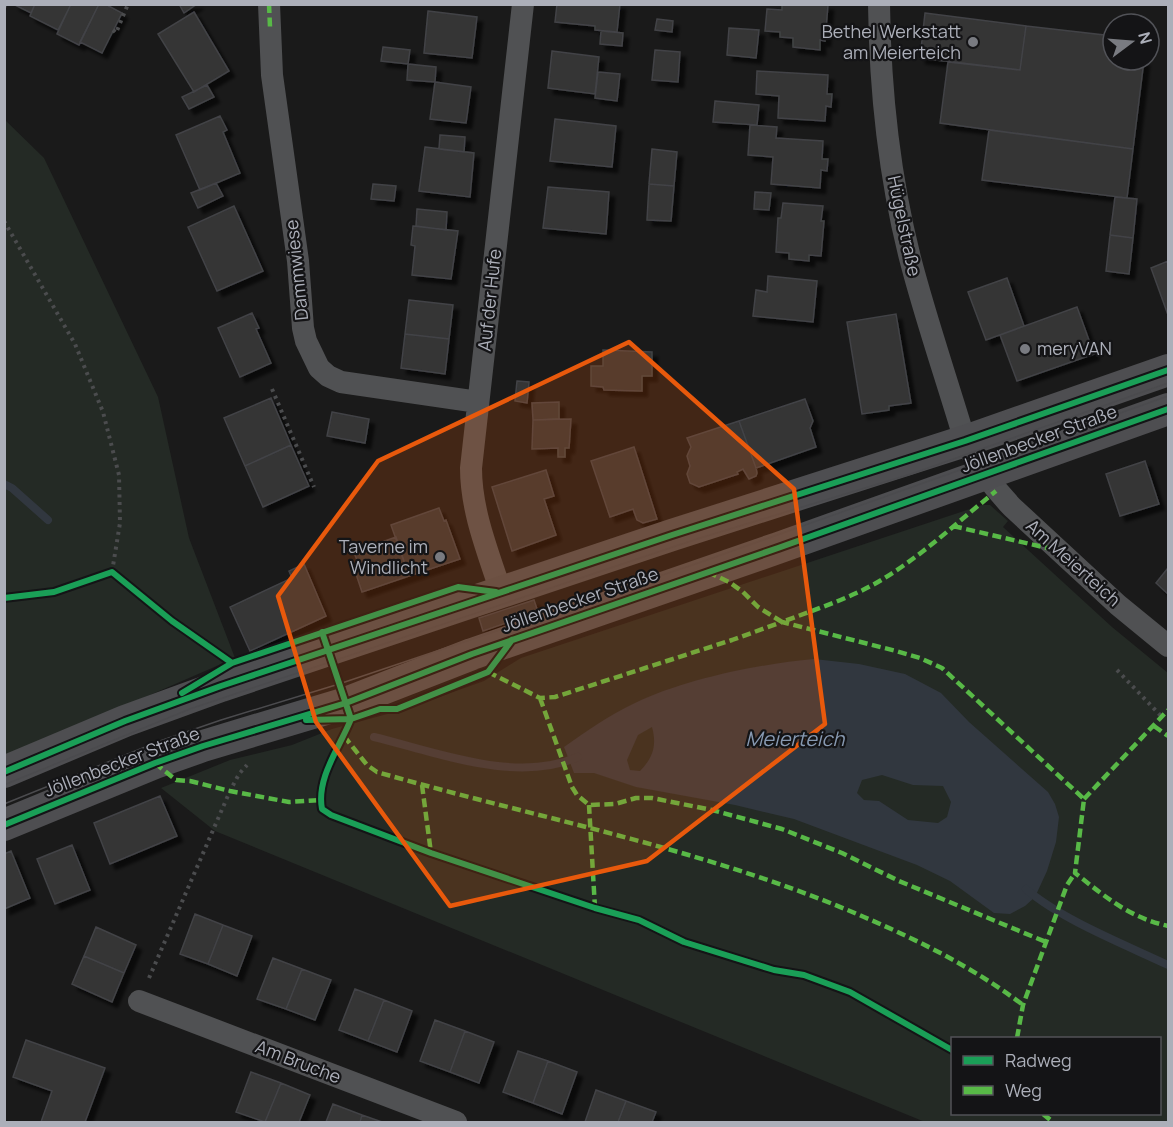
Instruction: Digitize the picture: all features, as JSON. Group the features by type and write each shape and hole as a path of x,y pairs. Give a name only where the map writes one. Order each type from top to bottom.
{"main road":[{"name":"Jöllenbecker Straße","path":"4,772 165,706 694,527 965,441 1168,370"},
{"name":"Jöllenbecker Straße","path":"4,825 184,753 346,703 482,650 1168,409"}],"street":[{"name":"Dammwiese","path":"269,4 272,75 298,261 303,328 311,355 327,376 341,382 478,402"},
{"name":"Auf der Hufe","path":"501,592 475,510 471,489 471,468 523,4"},
{"name":"Hügelstraße","path":"879,4 882,91 887,142 900,212 921,301 965,441"},
{"name":"Jöllenbecker Straße","path":"965,441 985,475"},
{"name":"Am Meierteich","path":"985,475 996,490 1020,514 1118,605 1168,645"},
{"name":"Am Bruche","path":"139,1001 456,1122"}],"path":[{"path":"113,30 116,33 129,4"},
{"path":"4,5 6,12"},
{"path":"4,221 75,344 103,412 119,475 120,523 112,572"},
{"path":"272,389 314,487"},
{"path":"102,575 112,572"},
{"path":"112,572 120,579"},
{"path":"1117,670 1162,717"},
{"path":"139,1001 230,791 252,760"}],"highlighted area":[{"path":"629,342 794,489 825,724 647,861 450,906 316,722 278,596 378,461"}],"shaded area":[{"path":"4,119 44,158 158,397 189,538 235,658 5,758"},
{"path":"982,505 990,505 1008,521 1003,527 1112,627 1168,673 1168,1122 925,1122 215,831 161,788 230,760 292,745 332,729 406,709 484,681 521,658"}],"water":[{"name":"Meierteich","path":"814,659 859,664 905,674 941,693 969,722 1048,792 1059,817 1056,842 1047,871 1035,897 1025,906 1010,914 994,913 950,881 917,865 794,819 735,805 636,787 594,773 574,773 564,747 625,708 655,694 699,680 793,661","holes":["652,727 654,745 651,756 640,771 630,770 627,760 638,735","882,775 913,785 943,786 951,802 947,817 938,823 908,820 879,801 864,800 857,793 862,780"]}],"building":[{"path":"13,4 35,4 31,13"},
{"path":"35,4 71,4 58,30 30,16"},
{"path":"71,4 99,4 79,45 57,34"},
{"path":"99,4 105,4 122,13 102,53 80,42"},
{"path":"179,4 197,4 184,13"},
{"path":"557,4 620,4 617,32 595,30 595,26 555,22"},
{"path":"782,4 828,5 825,41 820,40 820,50 793,47 793,38 780,37 780,32 765,31 767,9 782,10"},
{"path":"428,11 477,17 472,58 424,53"},
{"path":"194,12 229,71 194,92 158,34"},
{"name":"Bethel Werkstatt am Meierteich","path":"925,13 1026,26 1020,70 920,58"},
{"path":"657,19 673,21 672,32 655,30"},
{"path":"1026,26 1101,35 1101,72 1143,72 1133,149 940,123 948,62 1020,70"},
{"path":"729,28 759,30 756,58 727,55"},
{"path":"601,31 623,33 622,46 600,44"},
{"path":"383,47 410,50 408,64 381,61"},
{"path":"655,50 680,52 678,82 652,80"},
{"path":"552,51 599,57 595,94 548,88"},
{"path":"408,64 436,67 435,82 407,80"},
{"path":"757,71 828,75 827,94 832,94 831,107 826,106 825,121 778,118 779,96 756,94"},
{"path":"598,72 620,74 617,101 595,98"},
{"path":"435,82 471,87 466,123 430,119"},
{"path":"207,85 214,97 189,109 182,97"},
{"path":"715,101 759,105 757,125 713,122"},
{"path":"220,116 227,130 223,132 240,173 200,190 176,135"},
{"path":"555,119 616,126 612,167 550,161"},
{"path":"750,125 777,127 776,138 823,141 822,159 828,159 827,171 821,170 820,188 771,184 773,157 748,155"},
{"path":"989,130 1133,149 1127,198 982,180"},
{"path":"440,135 465,137 464,152 439,149"},
{"path":"425,147 474,153 470,197 419,191"},
{"path":"652,149 677,152 674,186 649,184"},
{"path":"216,183 223,196 198,208 191,193"},
{"path":"373,184 396,186 394,201 371,199"},
{"path":"649,184 674,186 671,221 647,220"},
{"path":"548,187 609,192 606,234 543,228"},
{"path":"755,192 771,193 769,210 754,209"},
{"path":"1115,197 1137,199 1133,238 1110,235"},
{"path":"783,203 823,206 821,256 809,255 809,261 789,259 789,253 776,252 778,218 781,218"},
{"path":"234,206 263,271 217,291 188,227"},
{"path":"417,209 447,212 446,230 416,226"},
{"path":"413,226 458,231 451,279 412,275 415,246 411,245"},
{"path":"1110,235 1133,238 1129,274 1106,271"},
{"path":"1168,261 1168,315 1151,268"},
{"path":"768,276 817,281 813,322 753,316 756,290 767,292"},
{"path":"1007,278 1024,326 986,340 968,292"},
{"path":"409,300 453,305 449,339 405,334"},
{"path":"1077,307 1094,354 1017,381 1000,335"},
{"path":"252,313 259,328 256,329 271,363 240,377 218,328"},
{"path":"896,314 911,403 889,406 889,410 862,414 847,322"},
{"path":"405,334 449,339 445,374 401,368"},
{"path":"603,350 652,352 652,376 642,376 642,391 604,390 603,387 591,386 591,366 603,366"},
{"path":"517,381 529,382 527,403 515,401"},
{"path":"271,398 291,445 245,466 224,418"},
{"path":"805,399 813,421 810,428 816,447 756,468 739,421"},
{"path":"559,402 559,419 533,420 532,403"},
{"path":"332,412 369,419 365,443 327,436"},
{"path":"571,419 569,448 565,448 565,457 558,457 558,448 532,449 533,420"},
{"path":"739,421 756,468 756,476 749,479 743,469 737,472 738,474 699,487 690,483 687,474 690,466 687,456 691,447 687,438"},
{"path":"291,445 309,486 263,507 245,466"},
{"path":"634,447 657,519 643,523 637,520 633,509 610,517 591,461"},
{"path":"1145,461 1159,504 1120,516 1106,474"},
{"path":"546,470 554,496 544,499 556,535 512,551 492,487"},
{"path":"439,508 444,521 446,520 460,559 409,576 391,525"},
{"path":"396,537 409,576 362,592 355,571 360,569 354,552"},
{"path":"304,564 326,616 250,651 230,607 292,578 289,571"},
{"path":"1168,568 1168,594 1156,583"},
{"path":"534,600 538,612 483,631 479,618"},
{"path":"160,796 177,836 110,864 94,823"},
{"path":"72,845 90,890 55,904 37,859"},
{"path":"11,851 30,898 4,909 4,854"},
{"path":"195,914 223,925 208,964 180,954"},
{"path":"223,925 252,936 237,976 208,964"},
{"path":"96,927 136,945 124,973 84,956"},
{"path":"84,956 124,973 112,1002 72,984"},
{"path":"273,958 302,969 286,1009 257,999"},
{"path":"302,969 331,980 315,1020 286,1009"},
{"path":"355,989 384,1000 368,1041 339,1030"},
{"path":"384,1000 412,1011 397,1052 368,1041"},
{"path":"435,1020 465,1031 450,1072 420,1061"},
{"path":"465,1031 494,1042 479,1083 450,1072"},
{"path":"26,1040 105,1068 85,1122 41,1122 52,1091 13,1077"},
{"path":"518,1051 548,1061 533,1103 503,1092"},
{"path":"548,1061 577,1072 562,1114 533,1103"},
{"path":"251,1072 281,1083 265,1122 236,1112"},
{"path":"281,1083 310,1095 299,1122 265,1122"},
{"path":"596,1090 626,1101 618,1122 585,1122"},
{"path":"626,1101 656,1112 652,1122 618,1122"},
{"path":"333,1104 362,1115 360,1122 326,1122"},
{"path":"362,1115 382,1122 360,1122"}],"waterway":[{"path":"4,484 12,488 48,520"},
{"path":"374,737 449,757 503,766 554,765 578,757"},
{"path":"1026,889 1057,911 1168,965"}],"tram line":[{"path":"4,785 190,709 697,539 911,474 1168,383"},
{"path":"4,804 160,741 339,684 704,561 1168,396"}],"marked path":[{"path":"269,4 270,27"},
{"path":"708,572 729,582 758,607 782,622 846,598 883,579 927,548 996,491"},
{"path":"953,526 1060,551"},
{"path":"488,672 540,698 555,697 782,622 920,658 942,668 1084,799 1075,873 1129,912 1168,926"},
{"path":"540,698 572,787 577,795 589,805 615,804 636,798 652,798 712,810 782,829 1046,942"},
{"path":"1084,799 1168,710"},
{"path":"1154,726 1168,736"},
{"path":"344,736 367,765 377,772 684,854 805,893 926,946 966,967 1023,1005"},
{"path":"155,763 176,780 289,802 320,800"},
{"path":"422,785 431,853"},
{"path":"589,805 595,908"},
{"path":"1017,1037 1023,1005 1067,885 1075,873"},
{"path":"1044,1115 1053,1122"}],"cycle path":[{"path":"4,772 125,721 221,686 672,535 965,441 1168,370"},
{"path":"4,825 155,763 203,746 346,703 472,654 1168,409"},
{"path":"4,598 54,592 112,572 172,621 232,663"},
{"path":"182,693 232,663 458,587 496,592"},
{"path":"322,632 351,719 322,786 322,809 331,815 431,853 595,908 639,920 684,942 774,970 804,975 850,992 951,1049"},
{"path":"306,720 351,719 380,709 397,709 488,672 512,640"}],"place":[{"name":"Bethel Werkstatt am Meierteich","path":"973,42"},
{"name":"meryVAN","path":"1025,349"},
{"name":"Taverne im Windlicht","path":"440,557"}]}
